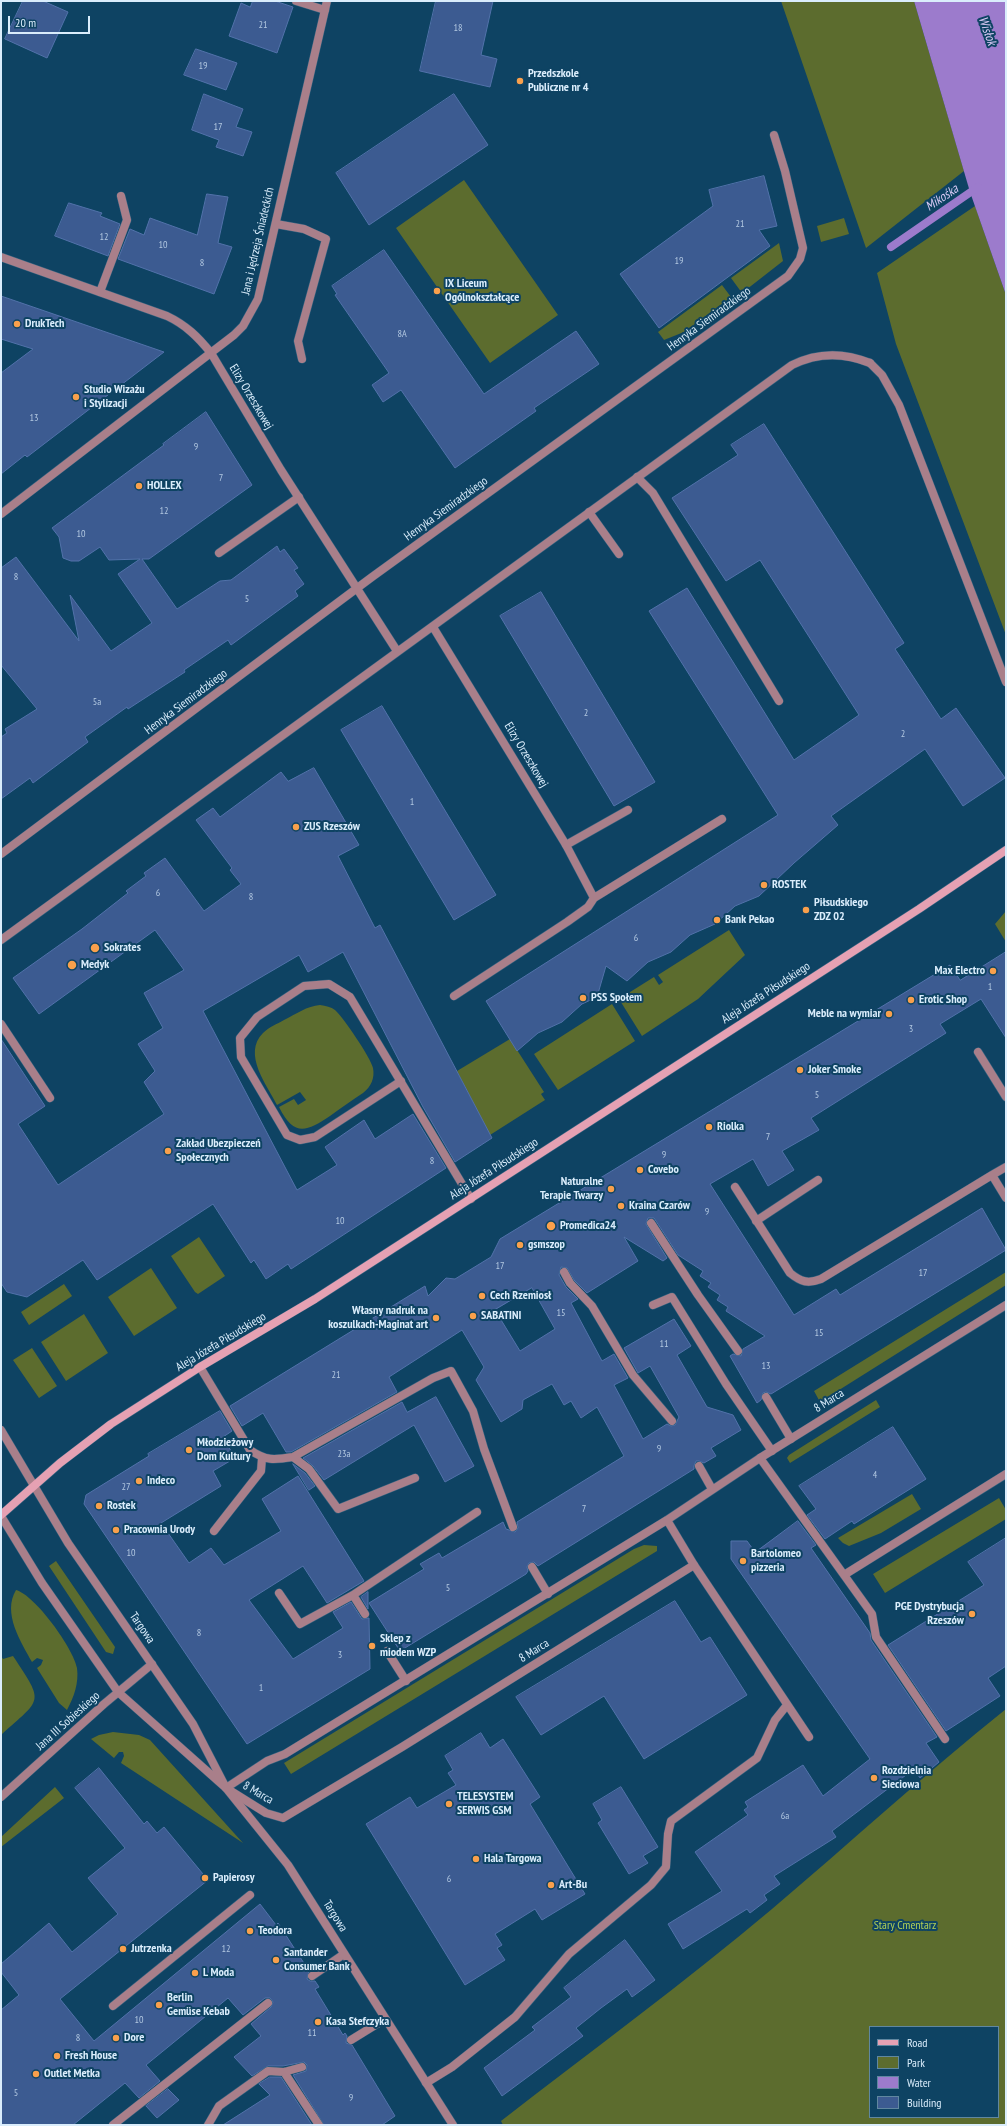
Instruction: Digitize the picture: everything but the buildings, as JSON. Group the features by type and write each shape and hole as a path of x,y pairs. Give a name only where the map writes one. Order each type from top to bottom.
{"main road":[{"name":"Aleja Józefa Piłsudskiego","path":"1,1515 33,1485 99,1433 200,1367 315,1299 471,1199 906,917 1006,850"}],"street":[{"path":"296,1 325,10"},
{"name":"Jana i Jędrzeja Śniadeckich","path":"1,514 234,335 250,316 258,299 327,1"},
{"name":"Henryka Siemiradzkiego","path":"1,854 357,589 755,301 795,269 803,248 802,238 774,135"},
{"path":"100,292 127,220 121,196"},
{"path":"276,224 304,230 326,239 298,341 302,359"},
{"name":"Elizy Orzeszkowej","path":"1,257 167,316 184,324 211,353 299,497 397,651"},
{"path":"1,940 792,365 807,358 834,354 857,358 870,363 882,375 899,405 1006,682"},
{"path":"637,477 653,493 779,701"},
{"path":"219,553 299,497"},
{"path":"589,512 619,554"},
{"name":"Elizy Orzeszkowej","path":"433,627 566,844 594,898"},
{"path":"566,844 628,810"},
{"path":"454,996 588,908 594,898 722,819"},
{"path":"401,1081 315,1137 300,1140 287,1135 283,1129 242,1057 240,1038 257,1018 304,986 329,984 350,997 401,1081 471,1199"},
{"path":"1,1024 50,1098"},
{"path":"978,1052 1006,1097"},
{"path":"735,1187 790,1274 802,1282 814,1282 1006,1167"},
{"path":"992,1175 1006,1198"},
{"path":"756,1221 818,1180"},
{"path":"651,1223 698,1295 738,1351"},
{"path":"564,1272 570,1283 592,1306 633,1375 672,1421"},
{"path":"653,1305 672,1297 726,1384 772,1451"},
{"name":"8 Marca","path":"694,1564 402,1747 283,1818 266,1813 226,1788 267,1761 285,1754 548,1594 667,1520 760,1458 1005,1308"},
{"path":"200,1367 250,1450 262,1458 275,1460 293,1457 433,1378 451,1371 473,1411 484,1449 513,1527"},
{"path":"766,1397 791,1439"},
{"name":"Targowa","path":"1,1430 68,1543 193,1724 226,1788"},
{"path":"293,1457 309,1469 338,1510 415,1478"},
{"path":"214,1531 261,1471 262,1458"},
{"path":"760,1458 872,1614 876,1637 945,1738"},
{"path":"699,1466 712,1490"},
{"path":"844,1575 1006,1474"},
{"path":"279,1593 300,1624 353,1595 477,1512"},
{"name":"Targowa","path":"1,1515 42,1583 118,1692 226,1788 288,1865 453,2125"},
{"path":"667,1520 694,1564 809,1737"},
{"path":"532,1567 548,1594"},
{"path":"353,1595 364,1614"},
{"path":"387,1650 406,1681"},
{"name":"Jana III Sobieskiego","path":"1,1797 118,1692 152,1664"},
{"path":"426,2083 452,2067 515,2017 569,1954 651,1885 666,1867 670,1821 757,1758 775,1720 788,1705"},
{"path":"114,2006 250,1895"},
{"path":"312,1976 344,1954"},
{"path":"113,2125 268,2003"},
{"path":"351,2040 386,2019"},
{"path":"208,2125 218,2106 268,2071 284,2072 302,2067"},
{"path":"284,2072 319,2125"}],"green space":[{"path":"781,1 914,1 964,171 866,248"},
{"path":"464,180 558,315 490,363 396,228"},
{"path":"975,206 1006,295 1006,635 896,344 877,273"},
{"path":"844,218 849,234 821,242 817,226"},
{"path":"779,243 783,261 742,293 731,278"},
{"path":"722,285 731,297 684,332 664,340 658,332"},
{"path":"1006,911 1006,942 995,924"},
{"path":"729,930 745,955 698,999 642,1036 619,999 654,977 659,985 663,982 658,975"},
{"path":"612,1004 635,1041 558,1090 534,1054"},
{"path":"320,1005 333,1009 339,1014 371,1063 373,1068 373,1079 363,1093 330,1116 314,1126 301,1129 290,1123 279,1107 294,1099 298,1105 306,1100 300,1092 277,1105 258,1069 255,1050 257,1041 268,1029 302,1011"},
{"path":"510,1039 544,1092 541,1094 545,1100 490,1135 457,1071"},
{"path":"199,1237 225,1276 198,1294 195,1292 171,1256"},
{"path":"151,1268 177,1308 134,1336 108,1297"},
{"path":"1006,1272 1006,1285 820,1402 814,1391"},
{"path":"64,1284 72,1296 29,1325 21,1312"},
{"path":"84,1314 108,1353 66,1381 41,1342"},
{"path":"32,1348 57,1386 39,1398 13,1360"},
{"path":"876,1400 880,1407 790,1463 787,1458 789,1455"},
{"path":"912,1494 921,1509 881,1533 849,1546 838,1538"},
{"path":"999,1498 1006,1510 1006,1519 885,1593 873,1574"},
{"path":"644,1545 657,1546 657,1551 291,1774 284,1763 634,1549"},
{"path":"56,1561 115,1647 113,1654 106,1652 49,1566"},
{"path":"16,1590 24,1594 43,1612 69,1648 74,1659 77,1668 77,1684 67,1710 59,1703 37,1668 41,1665 43,1660 37,1658 32,1662 18,1636 12,1618 11,1608 12,1599"},
{"path":"1,1656 3,1659 13,1656 30,1683 34,1692 34,1700 25,1714 1,1735"},
{"name":"Stary Cmentarz","path":"1006,1709 1006,2125 503,2125 501,2121 671,1990 772,1909 917,1783"},
{"path":"113,1732 139,1735 150,1740 243,1843 121,1763 124,1756 123,1752 119,1752 114,1758 91,1739 99,1735"},
{"path":"55,1787 64,1798 1,1847 1,1837"}],"water":[{"name":"Wisłok","path":"914,1 1006,1 1006,295 970,192"}],"waterway":[{"name":"Mikośka","path":"891,247 978,187"}],"place":[{"name":"Przedszkole Publiczne nr 4","path":"520,81"},
{"name":"IX Liceum Ogólnokształcące","path":"437,291"},
{"name":"DrukTech","path":"17,324"},
{"name":"Studio Wizażu i Stylizacji","path":"76,397"},
{"name":"HOLLEX","path":"139,486"},
{"name":"ZUS Rzeszów","path":"296,827"},
{"name":"ROSTEK","path":"764,885"},
{"name":"Piłsudskiego ZDZ 02","path":"806,910"},
{"name":"Bank Pekao","path":"717,920"},
{"name":"Sokrates","path":"95,948"},
{"name":"Medyk","path":"72,965"},
{"name":"Max Electro","path":"993,971"},
{"name":"PSS Społem","path":"583,998"},
{"name":"Erotic Shop","path":"911,1000"},
{"name":"Meble na wymiar","path":"889,1014"},
{"name":"Joker Smoke","path":"800,1070"},
{"name":"Riolka","path":"709,1127"},
{"name":"Zakład Ubezpieczeń Społecznych","path":"168,1151"},
{"name":"Covebo","path":"640,1170"},
{"name":"Naturalne Terapie Twarzy","path":"611,1189"},
{"name":"Kraina Czarów","path":"621,1206"},
{"name":"Promedica24","path":"551,1226"},
{"name":"gsmszop","path":"520,1245"},
{"name":"Cech Rzemiosł","path":"482,1296"},
{"name":"SABATINI","path":"473,1316"},
{"name":"Własny nadruk na koszulkach-Maginat art","path":"436,1318"},
{"name":"Młodzieżowy Dom Kultury","path":"189,1450"},
{"name":"Indeco","path":"139,1481"},
{"name":"Rostek","path":"99,1506"},
{"name":"Pracownia Urody","path":"116,1530"},
{"name":"Bartolomeo pizzeria","path":"743,1561"},
{"name":"PGE Dystrybucja Rzeszów","path":"972,1614"},
{"name":"Sklep z miodem WZP","path":"372,1646"},
{"name":"Rozdzielnia Sieciowa","path":"874,1778"},
{"name":"TELESYSTEM SERWIS GSM","path":"449,1804"},
{"name":"Hala Targowa","path":"476,1859"},
{"name":"Papierosy","path":"205,1878"},
{"name":"Art-Bu","path":"551,1885"},
{"name":"Teodora","path":"250,1931"},
{"name":"Jutrzenka","path":"123,1949"},
{"name":"Santander Consumer Bank","path":"276,1960"},
{"name":"L Moda","path":"195,1973"},
{"name":"Berlin Gemüse Kebab","path":"159,2005"},
{"name":"Kasa Stefczyka","path":"318,2022"},
{"name":"Dore","path":"116,2038"},
{"name":"Fresh House","path":"57,2056"},
{"name":"Outlet Metka","path":"36,2074"}]}
